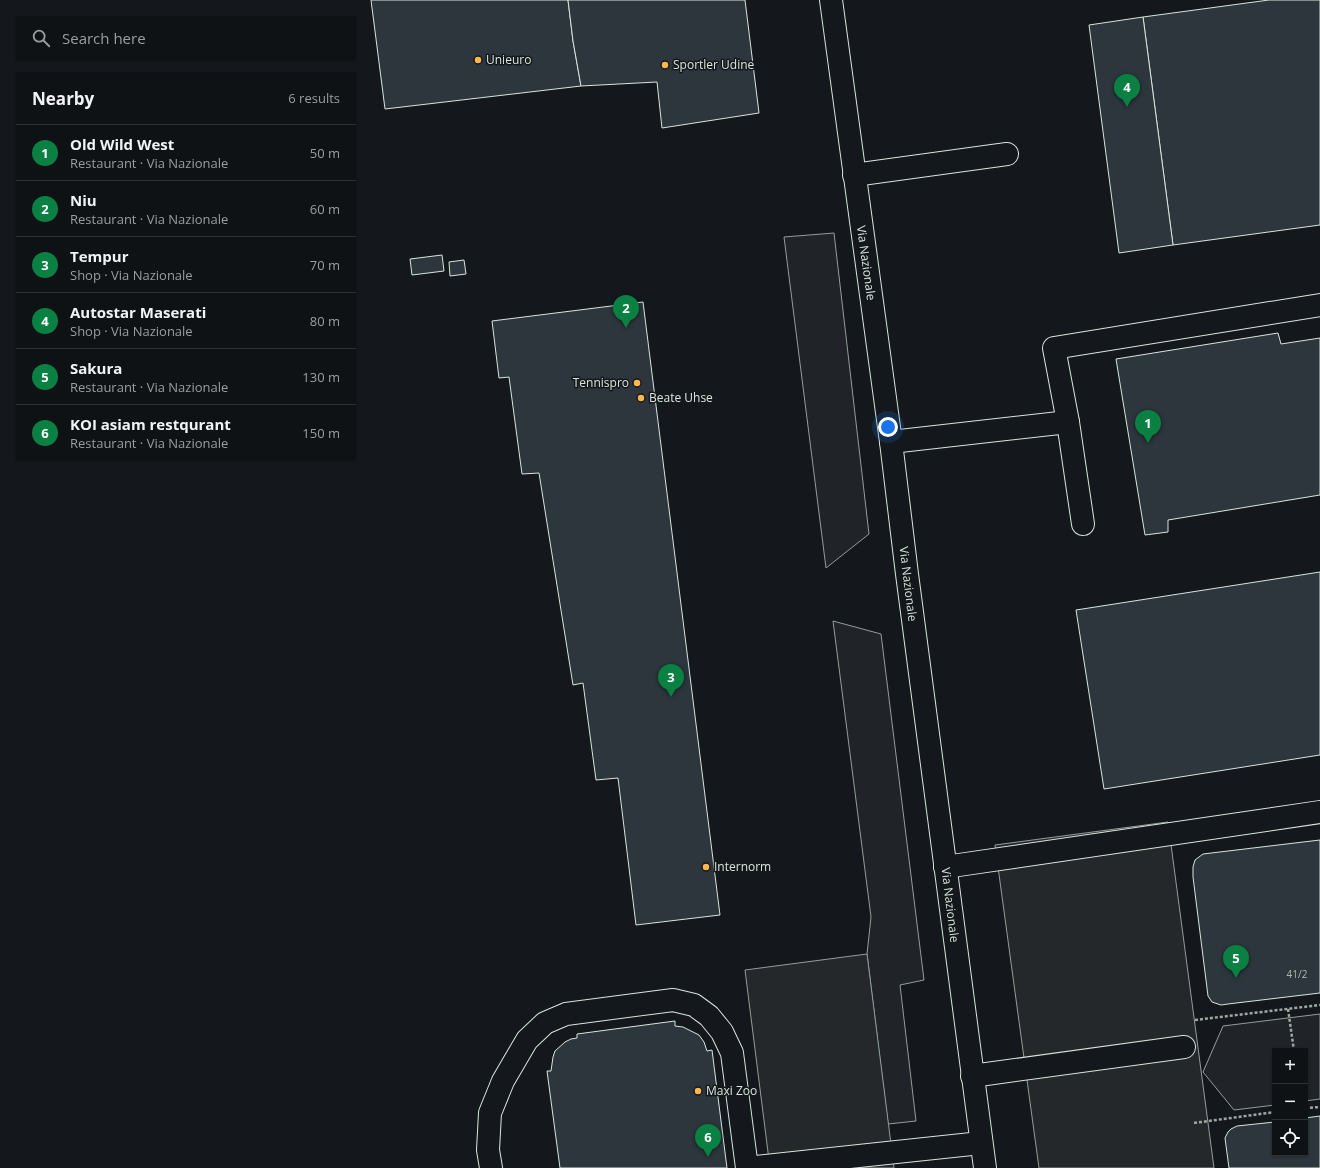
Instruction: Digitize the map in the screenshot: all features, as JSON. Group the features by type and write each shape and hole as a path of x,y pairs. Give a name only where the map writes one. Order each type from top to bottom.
{"main road":[{"name":"Via Nazionale","path":"831,0 891,442 985,1168"},
{"path":"854,174 1007,154"},
{"path":"1083,524 1068,422 1054,348 1320,305"},
{"path":"891,442 1068,422"},
{"path":"945,867 1320,812"},
{"path":"491,1168 488,1150 490,1113 503,1080 527,1040 545,1024 566,1014 673,1000 694,1005 709,1016 722,1032 732,1053 747,1168 981,1143"},
{"path":"972,1076 1184,1047"}],"path":[{"path":"1194,1020 1320,1005"},
{"path":"1288,1009 1294,1048"},
{"path":"1308,1108 1320,1106"},
{"path":"1194,1123 1272,1112"}],"shaded area":[{"path":"834,233 869,534 826,568 784,237"},
{"path":"833,621 881,634 924,980 900,985 916,1121 888,1124 867,954 871,917"},
{"path":"1168,822 1214,1168 1039,1168 995,845"},
{"path":"867,954 894,1168 770,1168 745,970"},
{"path":"1320,1014 1320,1099 1308,1101 1308,1048 1272,1048 1272,1105 1234,1110 1203,1072 1223,1026"}],"building":[{"name":"Unieuro","path":"371,0 568,0 581,86 385,109"},
{"name":"Sportler Udine","path":"568,0 745,0 759,113 662,128 657,82 581,86"},
{"path":"1269,0 1320,0 1320,225 1173,245 1143,17"},
{"path":"1143,17 1173,245 1119,253 1089,25"},
{"path":"442,255 444,271 412,275 410,259"},
{"path":"464,260 466,274 450,276 449,262"},
{"path":"643,302 720,915 636,925 618,778 596,780 583,683 573,685 539,473 522,474 509,377 499,378 492,321"},
{"path":"1278,333 1281,344 1320,338 1320,495 1168,520 1168,532 1145,535 1116,359"},
{"path":"1320,572 1320,755 1104,789 1076,610"},
{"path":"1320,840 1320,993 1221,1005 1212,1002 1208,996 1193,877 1195,860 1203,854"},
{"path":"675,1021 675,1026 683,1027 699,1035 704,1042 707,1051 712,1050 727,1168 560,1168 547,1071 551,1071 555,1051 565,1042 577,1038 577,1034"},
{"path":"1320,1116 1320,1168 1229,1168 1225,1138 1231,1129 1237,1126 1272,1122 1272,1156 1308,1156 1308,1118"}],"place":[{"name":"Unieuro","path":"478,60"},
{"name":"Sportler Udine","path":"665,65"},
{"name":"Autostar Maserati","path":"1127,107"},
{"name":"Niu","path":"626,328"},
{"name":"Tennispro","path":"637,383"},
{"name":"Beate Uhse","path":"641,398"},
{"name":"Old Wild West","path":"1148,443"},
{"name":"Tempur","path":"671,697"},
{"name":"Internorm","path":"706,867"},
{"name":"Sakura","path":"1236,978"},
{"name":"Maxi Zoo","path":"698,1091"},
{"name":"KOI asiam restqurant","path":"708,1157"}]}
